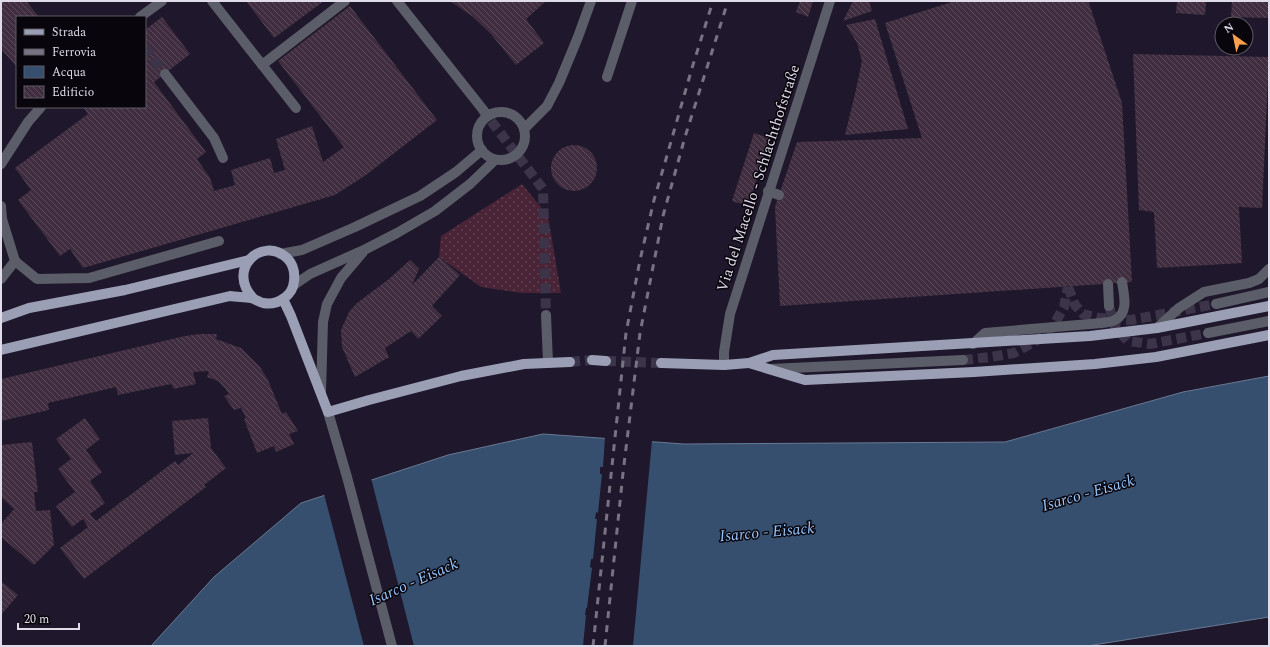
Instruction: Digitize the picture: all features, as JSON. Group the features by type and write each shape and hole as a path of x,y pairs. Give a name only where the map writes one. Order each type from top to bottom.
{"main road":[{"path":"272,251 280,254 288,259 293,266 295,276 294,285 290,293 283,299 273,303 263,303 254,299 247,293 244,285 242,276 244,268 249,260 255,255 272,251"},
{"path":"1,318 29,308 125,290 249,260"},
{"path":"1,350 230,296 254,299"},
{"path":"283,299 328,412 461,376 524,364 570,362"},
{"path":"661,363 724,366 749,363 773,355 1090,336 1157,328 1269,306"},
{"path":"749,363 806,380 974,372 1095,364 1156,357 1269,335"},
{"path":"592,360 606,361"}],"street":[{"path":"212,1 296,108"},
{"path":"262,65 345,1"},
{"path":"397,1 488,116"},
{"path":"524,129 547,106 559,83 591,1"},
{"path":"607,77 632,1"},
{"name":"Via del Macello - Schlachthofstraße","path":"724,366 724,352 730,314 768,191 830,1"},
{"path":"141,16 161,2"},
{"path":"165,74 214,138 223,158"},
{"path":"1,164 28,122 40,108"},
{"path":"496,113 505,113 514,116 524,129 525,140 522,149 514,157 505,160 495,160 487,156 478,144 478,128 488,116 496,113"},
{"path":"280,254 302,250 355,228 420,196 456,172 482,150"},
{"path":"294,285 310,274 366,249 435,211 470,184 495,160"},
{"path":"768,191 779,195"},
{"path":"1,206 2,219 15,261 37,279 89,278 219,241"},
{"path":"321,392 323,322 327,304 341,278 366,249"},
{"path":"1,279 15,261"},
{"path":"1157,328 1178,308 1204,292 1249,283 1259,279 1269,269"},
{"path":"973,344 985,332 1102,323 1115,320 1122,313 1125,304 1122,282"},
{"path":"1108,284 1109,306"},
{"path":"1216,304 1269,292"},
{"path":"546,315 548,362"},
{"path":"1208,333 1269,321"},
{"path":"768,369 963,360"},
{"path":"328,412 392,646"}],"shaded area":[{"path":"522,184 548,216 561,293 522,293 481,287 439,257 441,236"}],"water":[{"name":"Isarco - Eisack","path":"1269,376 1269,617 1087,646 151,646 214,577 301,503 448,455 543,434 684,444 1005,442 1183,392"}],"pier":[{"path":"605,437 652,440 633,646 583,646 585,615 592,568 590,567 591,559 593,559 597,519 595,519 596,512 598,513 602,474 600,474 600,467 603,467"},
{"path":"371,478 414,646 364,646 324,494"}],"building":[{"path":"1,1 26,1 38,16 16,16 16,66 1,49"},
{"path":"246,1 324,1 274,38"},
{"path":"450,1 546,1 526,19 544,43 516,65 491,34 472,16"},
{"path":"800,1 813,1 808,17 796,12"},
{"path":"853,1 869,1 872,11 843,21"},
{"path":"955,1 1088,1 1122,103 1132,282 780,306 775,207 797,142 922,138 885,23"},
{"path":"1177,1 1206,1 1205,15 1176,13"},
{"path":"1232,1 1269,1 1269,18 1254,18 1254,16 1231,16"},
{"path":"350,6 437,120 366,175 335,195 83,268 70,249 60,256 18,200 31,190 15,168 88,114 84,108 146,108 146,29 162,17 190,54 154,82 206,152 197,159 210,178 214,191 235,185 231,170 270,158 274,173 285,170 276,139 312,126 323,162 344,147 278,61"},
{"path":"875,19 908,129 845,135 862,61 857,43 846,25"},
{"path":"1133,54 1269,57 1262,208 1239,207 1242,263 1157,268 1154,212 1139,210"},
{"path":"754,133 770,138 748,206 732,201"},
{"path":"574,145 587,149 593,155 597,168 593,181 587,187 574,191 561,187 555,181 551,168 555,155 561,149"},
{"path":"439,257 460,275 432,306 442,316 418,339 411,331 385,348 389,357 355,377 342,347 341,330 349,312 357,303 389,279 410,260 419,269 412,285"},
{"path":"217,334 216,339 241,348 260,367 268,380 282,414 286,412 298,431 289,434 294,444 276,452 274,446 257,453 244,419 246,418 241,408 234,410 224,396 229,394 224,387 218,381 207,377 209,371 193,372 196,384 174,389 171,384 118,395 116,387 48,403 49,410 1,421 1,379 185,336"},
{"path":"85,418 100,439 86,450 102,472 90,481 105,503 90,514 96,521 175,461 178,465 193,453 175,455 172,421 208,418 211,448 226,468 204,485 206,487 84,579 60,548 88,527 83,519 72,527 56,506 75,492 58,469 71,459 56,439"},
{"path":"32,442 38,492 34,492 36,511 50,510 54,545 34,565 1,537 1,524 14,509 1,497 1,445"},
{"path":"1,581 18,595 1,615"}],"tunnel":[{"path":"146,48 165,74"},
{"path":"482,109 543,189 546,315"},
{"path":"1068,287 1075,305 1083,314 1099,318 1131,320 1216,304"},
{"path":"963,360 1014,353 1039,339 1052,328 1064,307 1068,287"},
{"path":"1109,306 1115,327 1128,341 1150,344 1208,333"},
{"path":"570,362 592,360"},
{"path":"606,361 661,363"}],"railway":[{"path":"593,646 626,333 640,260 654,200 713,1"},
{"path":"605,646 623,473 640,333 663,216 685,137 728,1"}]}
